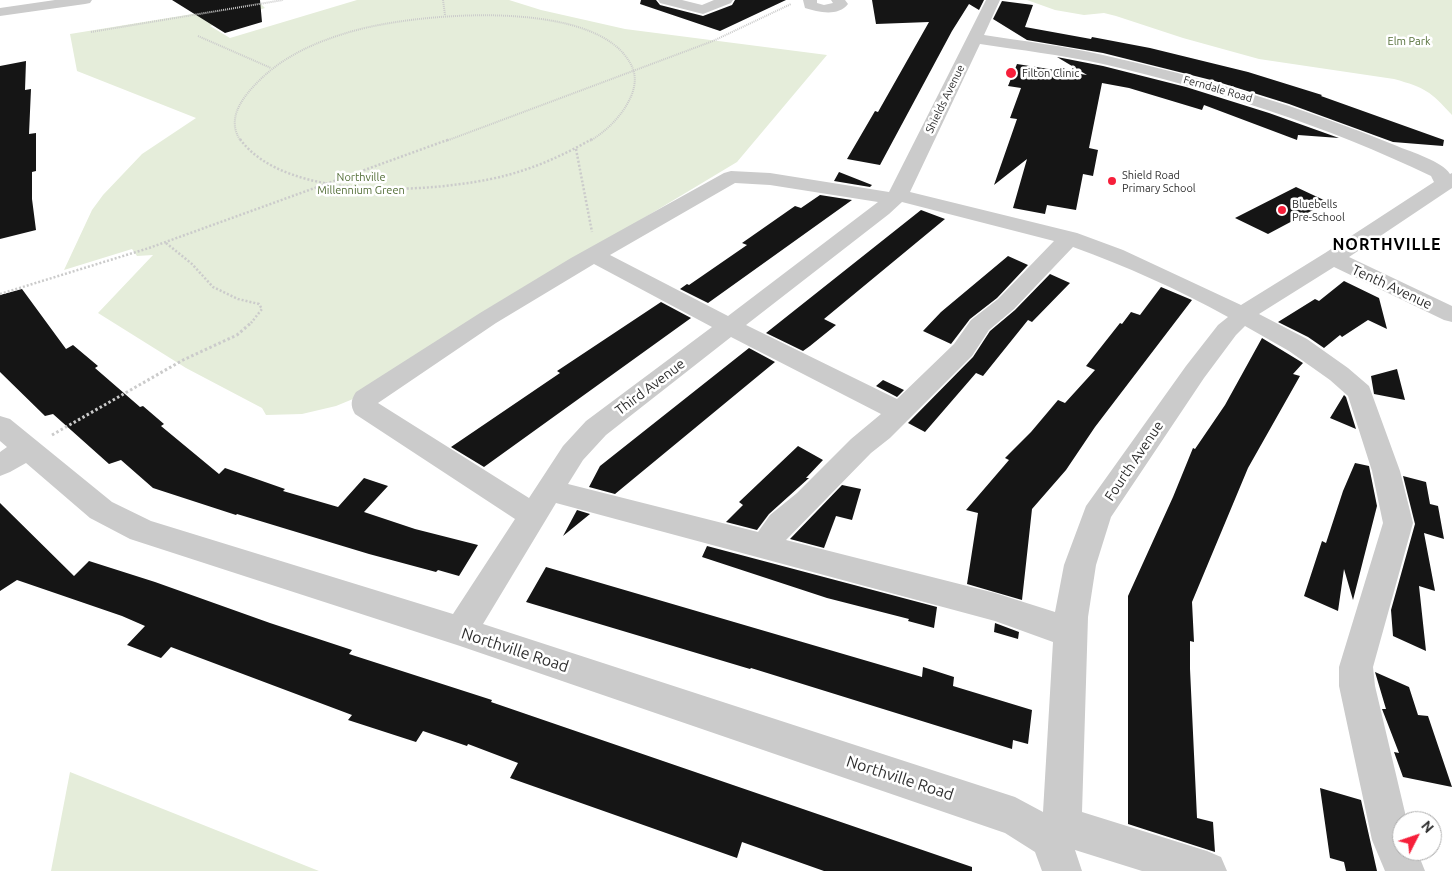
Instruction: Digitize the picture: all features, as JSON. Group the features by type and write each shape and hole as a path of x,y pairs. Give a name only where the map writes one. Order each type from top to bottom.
{"street":[{"path":"0,12 85,0"},
{"path":"666,0 703,10 726,0"},
{"path":"809,1 818,8 830,9 841,4 838,0"},
{"name":"Shields Avenue","path":"896,197 993,1 974,0"},
{"name":"Ferndale Road","path":"974,38 1102,60 1226,91 1331,126 1420,163 1439,172 1449,181"},
{"path":"1071,634 995,607 767,547 541,503 364,407 363,402 365,398 593,246 731,177 780,181 896,197 1069,238 1115,255 1215,300 1298,345 1339,374 1360,392 1386,471 1398,523 1356,667 1357,686 1392,840 1405,871"},
{"name":"Fourth Avenue","path":"1062,871 1056,833 1071,634 1080,565 1097,514 1195,372 1227,330 1253,306 1333,258 1449,181"},
{"name":"Third Avenue","path":"460,631 573,453 596,428 882,210 896,197"},
{"path":"767,547 781,523 807,501 962,350 980,325 1006,304 1069,238"},
{"path":"593,246 729,326 899,412"},
{"name":"Tenth Avenue","path":"1333,258 1452,315"},
{"name":"Northville Road","path":"0,426 14,457 101,510 141,530 460,631 1015,817 1056,833 1208,871"}],"path":[{"path":"91,32 283,0"},
{"path":"443,0 446,15"},
{"path":"0,294 166,242 333,183 714,41 795,2 809,1"},
{"path":"446,15 518,15 552,20 585,29 608,40 626,54 635,69 637,78 630,103 622,115 597,136 576,149 544,163 517,172 457,184 396,189 370,188 293,176 258,159 236,134 237,108 255,82 272,68 303,50 334,37 375,25 446,15"},
{"path":"198,36 272,68"},
{"path":"576,149 593,246"},
{"path":"14,457 186,359 226,342 244,330 256,318 262,309 259,304 238,299 213,287 192,264 166,242"}],"green space":[{"name":"Northville Millennium Green","path":"357,0 509,0 541,10 625,29 827,55 737,162 484,314 353,399 336,406 302,414 266,415 262,408 186,368 98,313 153,255 137,256 132,249 64,270 92,210 103,195 142,154 196,118 77,71 70,34 260,3 265,8 210,26 230,38"},
{"name":"Elm Park","path":"1027,0 1452,0 1452,115 1427,91 1394,79 1259,59 1183,38 1116,16 1104,13 1084,15 1055,10"},
{"path":"70,772 319,871 51,871"}],"building":[{"path":"172,0 260,0 262,22 225,33"},
{"path":"641,0 656,0 660,5 703,16 732,5 735,0 786,0 720,31 640,4"},
{"path":"872,0 984,0 979,10 969,4 952,31 880,165 847,159 875,111 878,112 929,22 876,24"},
{"path":"1002,1 1033,5 1025,27 1150,48 1248,72 1322,95 1444,140 1443,146 1393,142 1289,104 1215,81 1103,53 1027,40 993,19"},
{"path":"1057,57 1103,66 1186,87 1269,113 1339,138 1298,135 1297,140 1204,105 1202,110 1129,88 1102,83 1089,148 1098,150 1093,176 1083,174 1076,210 1047,205 1045,214 1013,208 1027,159 994,185 1017,119 1010,118 1021,88 1008,86 1017,64 1087,75"},
{"path":"26,61 25,90 31,89 29,134 36,133 36,171 32,172 32,199 36,230 0,239 0,66"},
{"path":"839,172 872,185 870,187 834,181"},
{"name":"Bluebells Pre-School","path":"1296,187 1328,202 1268,234 1235,218"},
{"path":"820,195 852,200 708,303 680,289 687,284 689,285 747,245 742,243 795,206 801,208"},
{"path":"921,210 945,219 824,319 836,325 810,346 803,351 766,333"},
{"path":"1008,256 1028,265 997,298 970,319 951,344 923,331 941,312"},
{"path":"1050,274 1070,283 1032,322 1028,320 983,376 976,373 925,432 908,423 973,357 990,331 1015,310"},
{"path":"1344,281 1379,298 1387,329 1368,320 1342,337 1340,335 1324,348 1308,337 1278,322 1315,299 1319,301"},
{"path":"1161,287 1192,300 1095,427 1066,470 1032,509 1022,600 967,584 978,513 966,510 1009,460 1005,458 1031,432 1058,400 1065,403 1095,370 1086,366 1120,323 1122,324 1131,312 1140,315"},
{"path":"22,289 66,349 73,345 98,366 95,368 140,407 143,406 164,424 161,426 219,474 225,468 285,489 283,491 338,507 364,478 388,486 364,512 415,529 478,545 459,576 438,570 436,572 236,515 153,488 121,460 109,464 53,414 45,416 0,372 0,295"},
{"path":"661,302 691,318 484,467 451,447 560,373 557,371"},
{"path":"1262,338 1303,363 1293,374 1300,376 1248,468 1192,602 1194,642 1190,641 1190,669 1197,818 1213,822 1215,852 1128,824 1128,596 1193,448 1195,449 1225,405"},
{"path":"749,348 775,362 615,494 589,487 600,466"},
{"path":"1397,369 1405,400 1374,394 1371,376"},
{"path":"883,380 904,390 897,397 876,386"},
{"path":"1344,395 1346,397 1356,429 1330,418"},
{"path":"798,446 823,460 806,478 809,478 769,514 757,530 726,522 743,505 739,502"},
{"path":"1355,463 1369,466 1377,506 1353,600 1344,569 1338,611 1304,596 1322,541 1326,543 1343,491"},
{"path":"1403,476 1426,482 1430,504 1438,506 1444,539 1424,533 1435,591 1419,586 1426,651 1393,636 1391,610 1415,524"},
{"path":"842,485 861,489 852,520 836,516 824,548 790,539"},
{"path":"0,503 74,576 89,561 155,582 352,650 349,654 492,700 491,702 972,867 972,871 824,871 742,842 737,858 510,778 518,763 468,744 467,746 423,731 416,742 348,720 352,715 171,647 161,658 127,645 145,626 122,616 17,580 0,591"},
{"path":"577,510 590,514 563,536"},
{"path":"707,546 937,607 934,628 908,621 909,619 827,598 702,557"},
{"path":"546,567 922,677 923,667 954,677 953,686 1032,710 1028,744 1013,740 1012,749 751,668 526,602"},
{"path":"995,623 1019,632 1018,639 994,632"},
{"path":"1375,672 1409,687 1418,715 1428,716 1452,787 1403,777 1394,752 1399,753 1382,709 1386,709"},
{"path":"1320,788 1361,800 1377,871 1346,871 1344,862 1330,858"}],"place":[{"name":"Filton Clinic","path":"1011,73"},
{"name":"Shield Road Primary School","path":"1112,181"},
{"name":"Bluebells Pre-School","path":"1282,210"}],"district":[{"name":"NORTHVILLE","path":"1387,245"}]}
